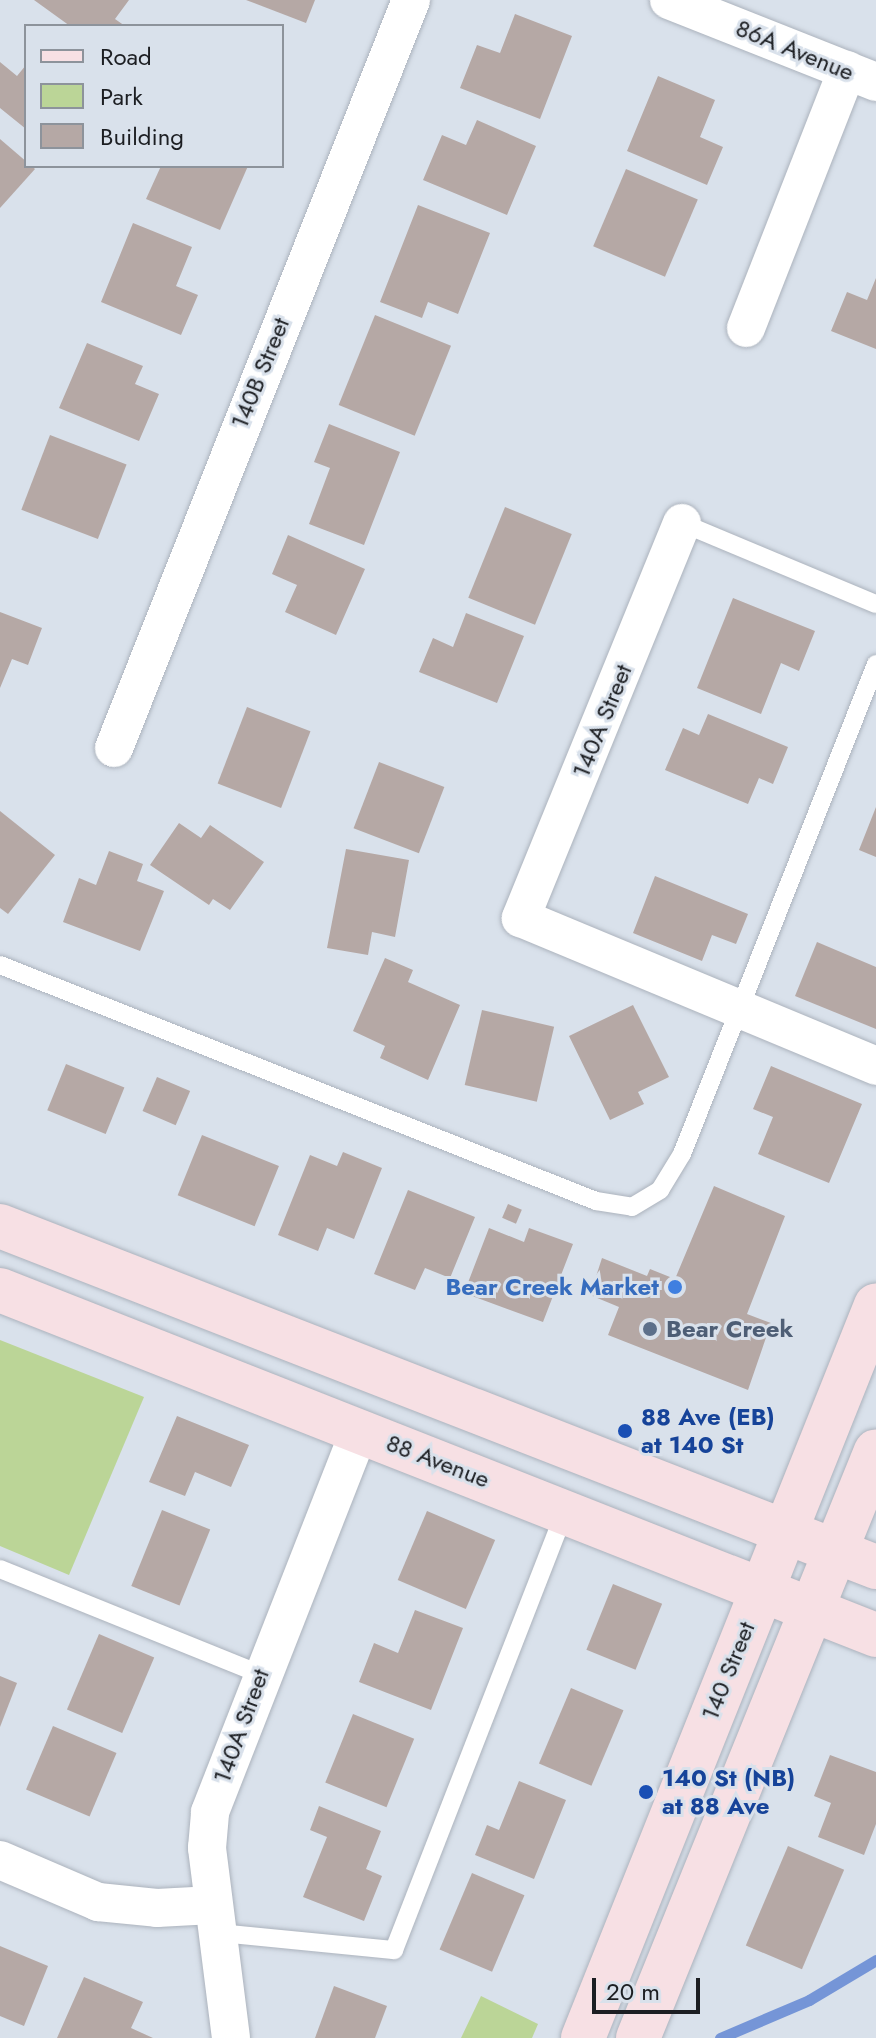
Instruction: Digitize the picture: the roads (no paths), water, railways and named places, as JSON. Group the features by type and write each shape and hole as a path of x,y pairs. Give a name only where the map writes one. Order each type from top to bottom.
{"main road":[{"path":"0,1226 876,1567"},
{"name":"88 Avenue","path":"0,1290 876,1635"},
{"name":"140 Street","path":"583,2038 876,1305"},
{"path":"638,2038 876,1451"}],"street":[{"name":"140B Street","path":"114,748 411,0"},
{"name":"86A Avenue","path":"669,0 861,76"},
{"path":"746,328 861,76"},
{"name":"140A Street","path":"682,523 521,918 737,1008"},
{"path":"737,1008 876,1066"},
{"name":"140A Street","path":"231,2038 207,1848 210,1812 260,1674 360,1430"},
{"path":"0,1860 98,1902 157,1908 216,1919"}],"lane":[{"path":"682,523 876,604"},
{"path":"0,965 596,1201 632,1207 660,1190 682,1154 737,1008 876,664"},
{"path":"216,1919 394,1950 565,1511"},
{"path":"0,1569 260,1674"}],"waterway":[{"path":"720,2038 809,2000 876,1960"}],"place":[{"name":"Bear Creek Market","path":"675,1287"},
{"name":"Bear Creek","path":"650,1329"},
{"name":"88 Ave (EB) at 140 St","path":"625,1431"},
{"name":"140 St (NB) at 88 Ave","path":"646,1792"}]}
